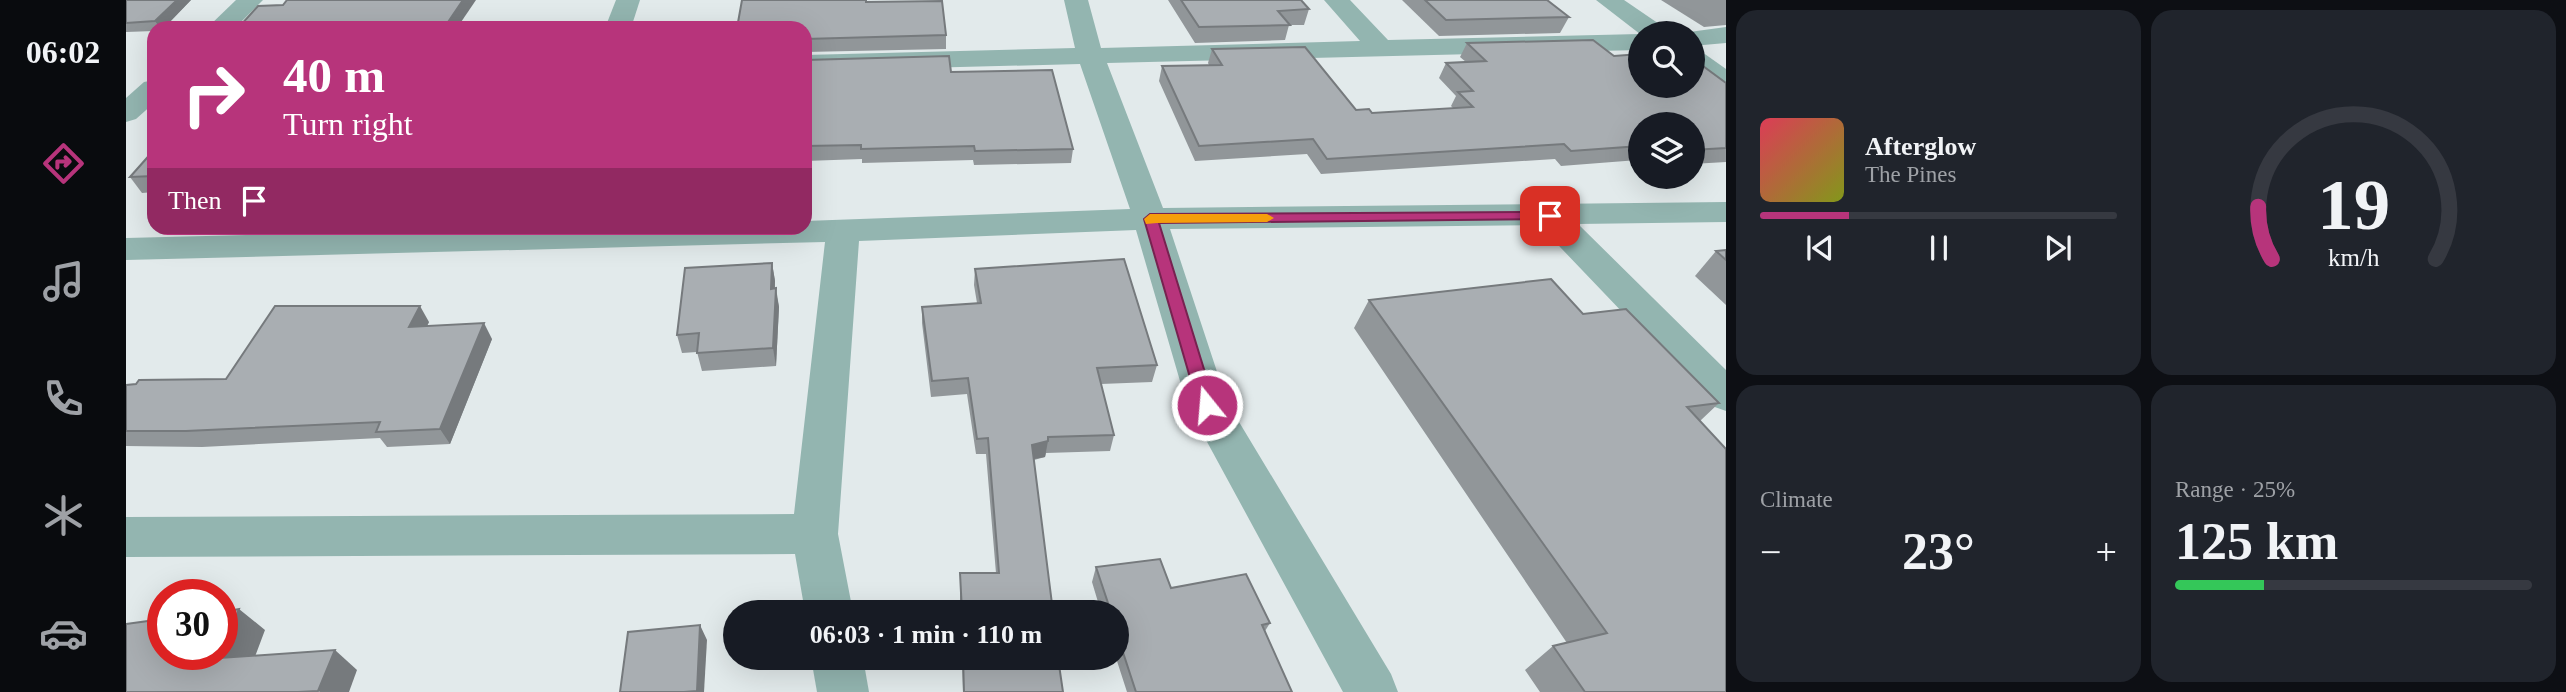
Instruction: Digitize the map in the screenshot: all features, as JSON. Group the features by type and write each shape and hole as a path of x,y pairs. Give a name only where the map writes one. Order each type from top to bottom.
{"street":[{"path":"228,21 251,0"},
{"path":"620,21 628,0"},
{"path":"1076,0 1090,55 1150,219 1207,405 1372,692"},
{"path":"1336,0 1382,49"},
{"path":"1608,0 1639,21"},
{"path":"1705,37 1726,35"},
{"path":"812,63 1628,42"},
{"path":"1705,67 1726,82"},
{"path":"126,85 147,86"},
{"path":"126,113 147,93"},
{"path":"812,232 1150,219 1726,212"},
{"path":"1550,216 1726,395"},
{"path":"827,600 815,534 843,231"},
{"path":"126,250 692,235"},
{"path":"126,537 815,534"},
{"path":"839,670 843,692"}],"building":[{"path":"126,0 177,0 155,21 126,23"},
{"path":"287,0 463,0 449,21 244,21 258,6 283,5"},
{"path":"742,0 942,1 946,35 812,39 812,21 738,21"},
{"path":"1181,0 1301,0 1309,9 1278,11 1290,25 1199,27"},
{"path":"1425,0 1547,0 1569,17 1446,20"},
{"path":"1593,40 1614,56 1628,55 1628,98 1705,98 1705,68 1726,83 1726,148 1705,149 1705,112 1628,112 1628,147 1571,151 1564,144 1327,159 1313,139 1199,146 1162,66 1222,65 1212,49 1305,47 1356,110 1369,109 1372,113 1473,107 1458,92 1473,91 1446,63 1486,61 1467,43"},
{"path":"949,56 951,72 1052,70 1073,149 975,151 974,146 861,149 861,145 812,146 812,60"},
{"path":"147,158 147,176 130,177"},
{"path":"1726,250 1726,260 1716,251"},
{"path":"1124,259 1157,365 1097,368 1114,435 1048,437 1048,441 1032,445 1051,600 961,600 960,573 999,573 988,438 977,439 968,378 932,381 922,307 981,303 975,269"},
{"path":"772,263 771,289 776,288 773,348 697,353 699,333 677,335 685,268"},
{"path":"1551,279 1583,314 1626,309 1719,403 1687,407 1726,449 1726,692 1585,692 1553,646 1607,633 1369,300"},
{"path":"275,306 420,306 409,327 484,323 440,429 376,432 380,422 186,431 126,431 126,385 136,384 139,380 226,379"},
{"path":"1160,559 1171,588 1246,574 1270,623 1262,625 1292,692 1136,692 1129,670 1129,600 1107,600 1096,567"},
{"path":"147,621 147,670 238,670 238,657 335,650 318,691 126,692 126,624"},
{"path":"700,625 697,691 620,692 628,632"},
{"path":"963,670 1060,670 1063,692 964,692"}],"slow traffic":[{"path":"1151,221 1150,219 1267,218"}],"route":[{"path":"1207,405 1150,219 1550,216"}]}
